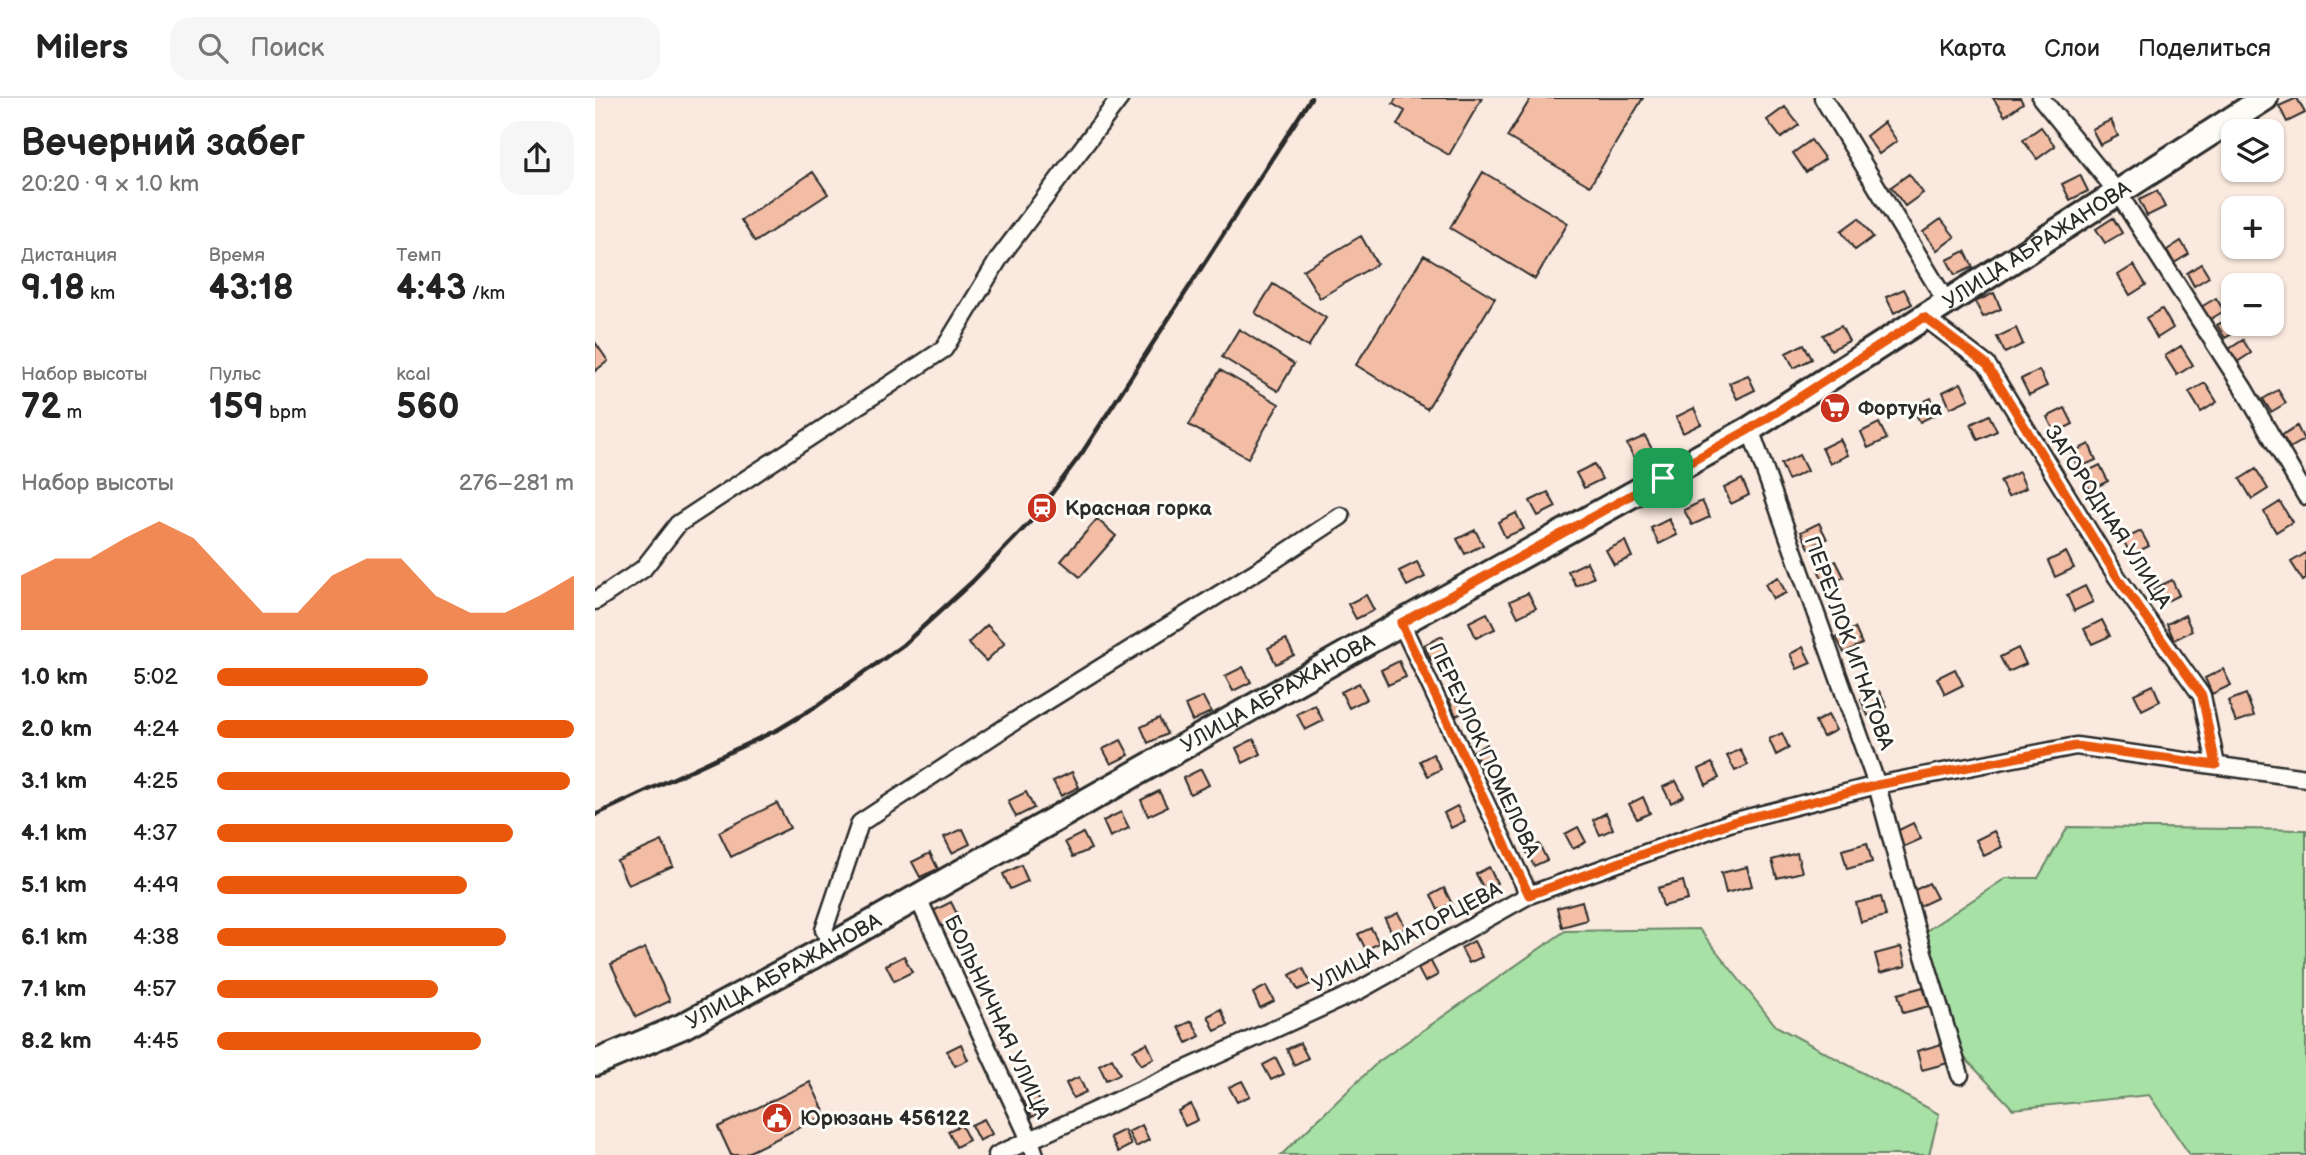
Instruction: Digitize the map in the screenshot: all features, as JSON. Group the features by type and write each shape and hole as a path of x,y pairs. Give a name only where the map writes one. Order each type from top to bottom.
{"main road":[{"name":"УЛИЦА АБРАЖАНОВА","path":"595,1063 683,1026 833,945 1750,429 2265,98"}],"street":[{"path":"595,601 643,569 678,524 944,349 1000,257 1120,98"},
{"path":"1823,98 1947,303"},
{"path":"2041,98 2117,193 2245,389 2306,496"},
{"name":"ЗАГОРОДНАЯ УЛИЦА","path":"1924,317 1987,365 2117,577 2202,696 2216,765"},
{"name":"ПЕРЕУЛОК ИГНАТОВА","path":"1750,429 1877,785 1915,926 1960,1075"},
{"path":"833,945 824,930 860,823 1015,721 1341,516"},
{"name":"ПЕРЕУЛОК ПОМЕЛОВА","path":"1401,623 1529,895"},
{"name":"УЛИЦА АЛАТОРЦЕВА","path":"997,1155 1032,1147 1358,991 1529,895 1732,822 1877,785 2076,746 2306,778"},
{"name":"БОЛЬНИЧНАЯ УЛИЦА","path":"918,898 1032,1147"}],"green space":[{"path":"2068,827 2306,830 2306,1155 2190,1155 2149,1095 2013,1109 1944,1036 1923,933 2006,878 2038,878"},
{"path":"1699,929 1776,1026 1939,1114 1929,1155 1281,1155 1378,1062 1565,931"}],"building":[{"path":"1396,98 1482,98 1449,155 1397,125 1405,111 1393,104"},
{"path":"1531,98 1643,98 1590,186 1507,137"},
{"path":"1993,98 2020,98 2023,103 2005,116"},
{"path":"2297,98 2305,113 2287,122 2279,106"},
{"path":"1785,107 1799,125 1781,138 1767,120"},
{"path":"2111,120 2118,136 2100,145 2092,129"},
{"path":"1884,122 1897,141 1879,154 1866,136"},
{"path":"2041,127 2055,146 2037,159 2023,140"},
{"path":"1811,140 1825,159 1806,172 1793,153"},
{"path":"813,172 828,194 755,242 741,220"},
{"path":"1483,172 1568,223 1535,279 1450,228"},
{"path":"1909,174 1923,193 1905,206 1891,187"},
{"path":"2080,175 2088,191 2070,200 2062,184"},
{"path":"2157,191 2165,207 2147,216 2139,200"},
{"path":"1859,218 1873,237 1855,250 1841,231"},
{"path":"2113,218 2122,233 2105,243 2096,229"},
{"path":"1941,219 1955,237 1937,250 1923,232"},
{"path":"1361,236 1377,264 1320,298 1303,270"},
{"path":"2181,241 2189,254 2174,263 2167,250"},
{"path":"1965,251 1973,267 1955,275 1947,260"},
{"path":"1424,255 1495,298 1427,409 1356,365"},
{"path":"2201,264 2209,277 2194,286 2187,273"},
{"path":"2134,265 2146,285 2130,295 2118,275"},
{"path":"1273,284 1326,318 1308,347 1255,313"},
{"path":"1904,289 1912,304 1894,313 1886,297"},
{"path":"1994,293 2001,309 1983,317 1975,302"},
{"path":"2216,298 2221,306 2221,313 2209,320 2201,307"},
{"path":"2162,309 2173,328 2157,338 2146,318"},
{"path":"1841,326 1849,341 1831,350 1823,335"},
{"path":"2016,328 2023,344 2005,353 1997,337"},
{"path":"1239,329 1294,364 1278,391 1222,357"},
{"path":"2243,340 2251,353 2237,362 2229,349"},
{"path":"595,342 608,361 595,371"},
{"path":"1804,344 1812,359 1794,368 1786,353"},
{"path":"2181,346 2193,365 2177,375 2165,356"},
{"path":"1220,370 1279,404 1248,458 1189,425"},
{"path":"2039,370 2047,386 2029,395 2021,379"},
{"path":"1748,375 1755,390 1737,399 1729,383"},
{"path":"1961,383 1969,399 1950,408 1943,392"},
{"path":"2205,383 2217,402 2201,412 2189,392"},
{"path":"2278,390 2286,403 2271,412 2263,399"},
{"path":"1931,398 1938,413 1920,422 1912,407"},
{"path":"1694,408 1701,424 1683,433 1676,417"},
{"path":"2065,408 2073,424 2055,433 2047,417"},
{"path":"1989,415 1997,431 1978,440 1971,424"},
{"path":"1879,423 1887,439 1868,448 1861,432"},
{"path":"2297,426 2304,440 2290,448 2282,435"},
{"path":"1645,436 1653,451 1635,460 1627,444"},
{"path":"1840,439 1848,455 1830,464 1822,448"},
{"path":"2089,444 2096,460 2078,468 2071,453"},
{"path":"1799,455 1807,471 1788,480 1781,464"},
{"path":"1594,464 1602,479 1584,488 1576,473"},
{"path":"2100,465 2108,481 2090,490 2082,474"},
{"path":"2256,469 2268,489 2252,499 2240,479"},
{"path":"2019,472 2026,488 2008,497 2000,481"},
{"path":"1742,479 1749,495 1731,504 1724,488"},
{"path":"1548,492 1556,507 1538,516 1530,501"},
{"path":"1702,501 1710,517 1692,525 1684,510"},
{"path":"2280,502 2292,522 2276,532 2264,512"},
{"path":"1516,513 1524,529 1505,537 1498,522"},
{"path":"1097,519 1116,536 1080,577 1061,561"},
{"path":"1669,519 1677,535 1659,544 1651,528"},
{"path":"1819,523 1827,539 1809,548 1801,532"},
{"path":"1475,530 1483,545 1465,554 1457,539"},
{"path":"2141,531 2149,546 2131,555 2123,540"},
{"path":"1625,541 1632,557 1614,565 1606,550"},
{"path":"2066,552 2074,568 2055,577 2048,561"},
{"path":"2306,553 2306,579 2303,581 2291,562"},
{"path":"1836,561 1844,577 1826,586 1818,570"},
{"path":"1417,562 1425,577 1407,586 1399,571"},
{"path":"1587,562 1594,577 1576,586 1568,571"},
{"path":"1778,577 1786,593 1773,599 1765,584"},
{"path":"2172,580 2179,595 2161,604 2153,589"},
{"path":"2085,586 2093,602 2074,611 2067,595"},
{"path":"1528,593 1536,608 1518,617 1510,601"},
{"path":"1366,595 1374,610 1356,619 1348,604"},
{"path":"1487,613 1495,629 1476,638 1469,622"},
{"path":"2185,615 2192,631 2174,640 2167,624"},
{"path":"2102,620 2110,636 2092,644 2084,629"},
{"path":"987,625 1005,643 986,661 968,643"},
{"path":"1855,628 1862,644 1844,653 1836,637"},
{"path":"1442,636 1449,651 1431,660 1424,645"},
{"path":"1286,639 1294,655 1276,664 1268,648"},
{"path":"1803,647 1811,663 1797,669 1790,654"},
{"path":"2018,648 2026,664 2008,672 2000,657"},
{"path":"1399,661 1406,677 1388,685 1381,670"},
{"path":"1243,667 1251,682 1233,691 1225,676"},
{"path":"1955,669 1963,685 1945,694 1937,678"},
{"path":"2223,669 2231,685 2212,694 2205,678"},
{"path":"1359,683 1367,699 1349,708 1341,692"},
{"path":"2153,685 2160,701 2142,710 2134,694"},
{"path":"1879,691 1887,707 1868,716 1861,700"},
{"path":"1462,693 1469,709 1456,716 1449,700"},
{"path":"2246,694 2254,716 2236,722 2228,701"},
{"path":"1203,697 1211,712 1192,721 1185,705"},
{"path":"1315,705 1323,721 1305,730 1297,714"},
{"path":"1828,715 1836,730 1823,737 1815,722"},
{"path":"1159,718 1167,734 1148,743 1141,727"},
{"path":"1782,733 1789,748 1776,755 1769,739"},
{"path":"1254,739 1261,754 1243,763 1236,748"},
{"path":"1121,740 1129,755 1111,764 1103,749"},
{"path":"1487,744 1494,760 1481,766 1474,751"},
{"path":"1740,749 1748,765 1735,771 1727,756"},
{"path":"1433,754 1441,769 1428,776 1420,761"},
{"path":"1712,763 1719,778 1706,785 1699,769"},
{"path":"1201,769 1209,785 1190,794 1183,778"},
{"path":"1072,772 1079,787 1061,796 1053,781"},
{"path":"1676,781 1684,796 1671,803 1663,787"},
{"path":"1508,785 1516,800 1503,807 1495,792"},
{"path":"1159,791 1167,807 1148,816 1141,800"},
{"path":"1026,792 1034,808 1016,817 1008,801"},
{"path":"1643,797 1650,813 1637,819 1629,804"},
{"path":"777,803 790,828 731,857 719,832"},
{"path":"1457,806 1465,821 1451,828 1444,813"},
{"path":"1121,812 1129,828 1110,837 1103,821"},
{"path":"1606,813 1613,829 1600,835 1593,820"},
{"path":"1913,823 1921,839 1903,847 1895,832"},
{"path":"1578,827 1586,842 1573,849 1565,834"},
{"path":"963,829 970,844 952,853 944,837"},
{"path":"1994,831 2002,847 1984,856 1976,840"},
{"path":"1083,833 1091,849 1073,857 1065,842"},
{"path":"662,841 673,866 628,885 617,861"},
{"path":"1867,843 1872,862 1847,869 1842,850"},
{"path":"1539,844 1547,860 1534,866 1526,851"},
{"path":"930,853 938,869 920,877 912,862"},
{"path":"1797,853 1802,872 1777,878 1772,860"},
{"path":"1021,865 1028,881 1010,889 1003,874"},
{"path":"1489,867 1497,883 1484,889 1476,874"},
{"path":"1747,867 1752,886 1726,893 1721,873"},
{"path":"1683,881 1688,900 1663,906 1658,888"},
{"path":"1929,883 1937,898 1918,907 1911,892"},
{"path":"1444,888 1452,904 1438,910 1431,895"},
{"path":"1881,897 1886,916 1861,922 1856,903"},
{"path":"1582,901 1587,920 1562,927 1557,908"},
{"path":"951,902 959,918 941,927 933,911"},
{"path":"1398,913 1406,928 1393,935 1385,919"},
{"path":"1371,928 1379,943 1366,950 1358,934"},
{"path":"1474,941 1482,957 1469,963 1461,948"},
{"path":"1901,947 1906,966 1880,973 1875,954"},
{"path":"645,948 670,1001 636,1017 611,964"},
{"path":"904,956 912,972 894,981 886,965"},
{"path":"1430,960 1438,975 1425,982 1417,967"},
{"path":"1303,968 1311,984 1298,990 1290,975"},
{"path":"1266,986 1274,1001 1260,1008 1253,993"},
{"path":"1923,987 1929,1006 1903,1013 1898,994"},
{"path":"1221,1009 1228,1025 1215,1031 1208,1016"},
{"path":"1192,1021 1200,1036 1187,1043 1179,1027"},
{"path":"1147,1043 1154,1058 1141,1065 1133,1050"},
{"path":"1300,1043 1308,1058 1294,1065 1287,1049"},
{"path":"961,1044 968,1060 955,1066 947,1051"},
{"path":"1942,1044 1948,1063 1922,1070 1917,1051"},
{"path":"1112,1058 1120,1074 1106,1080 1099,1065"},
{"path":"1276,1058 1284,1074 1271,1080 1263,1065"},
{"path":"1079,1077 1086,1092 1073,1098 1066,1083"},
{"path":"1242,1081 1250,1096 1237,1102 1229,1087"},
{"path":"810,1082 826,1115 743,1155 731,1155 718,1127"},
{"path":"1037,1096 1045,1111 1032,1117 1024,1102"},
{"path":"1191,1104 1198,1120 1185,1126 1178,1111"},
{"path":"984,1119 992,1134 979,1141 971,1125"},
{"path":"961,1125 969,1140 956,1147 948,1131"},
{"path":"1142,1125 1149,1140 1136,1147 1128,1132"},
{"path":"1124,1130 1131,1145 1118,1152 1110,1137"}],"railway":[{"path":"595,815 779,729 817,706 903,645 972,582 1031,521 1082,453 1311,98"}],"place":[{"name":"Фортуна","path":"1835,408"},
{"name":"Красная горка","path":"1042,508"},
{"name":"Юрюзань 456122","path":"777,1118"}],"route":[{"path":"1924,317 1987,365 2117,577 2202,696 2216,765 2076,746 1877,785 1732,822 1529,895 1401,623 1663,478 1750,429 1924,317"}]}
